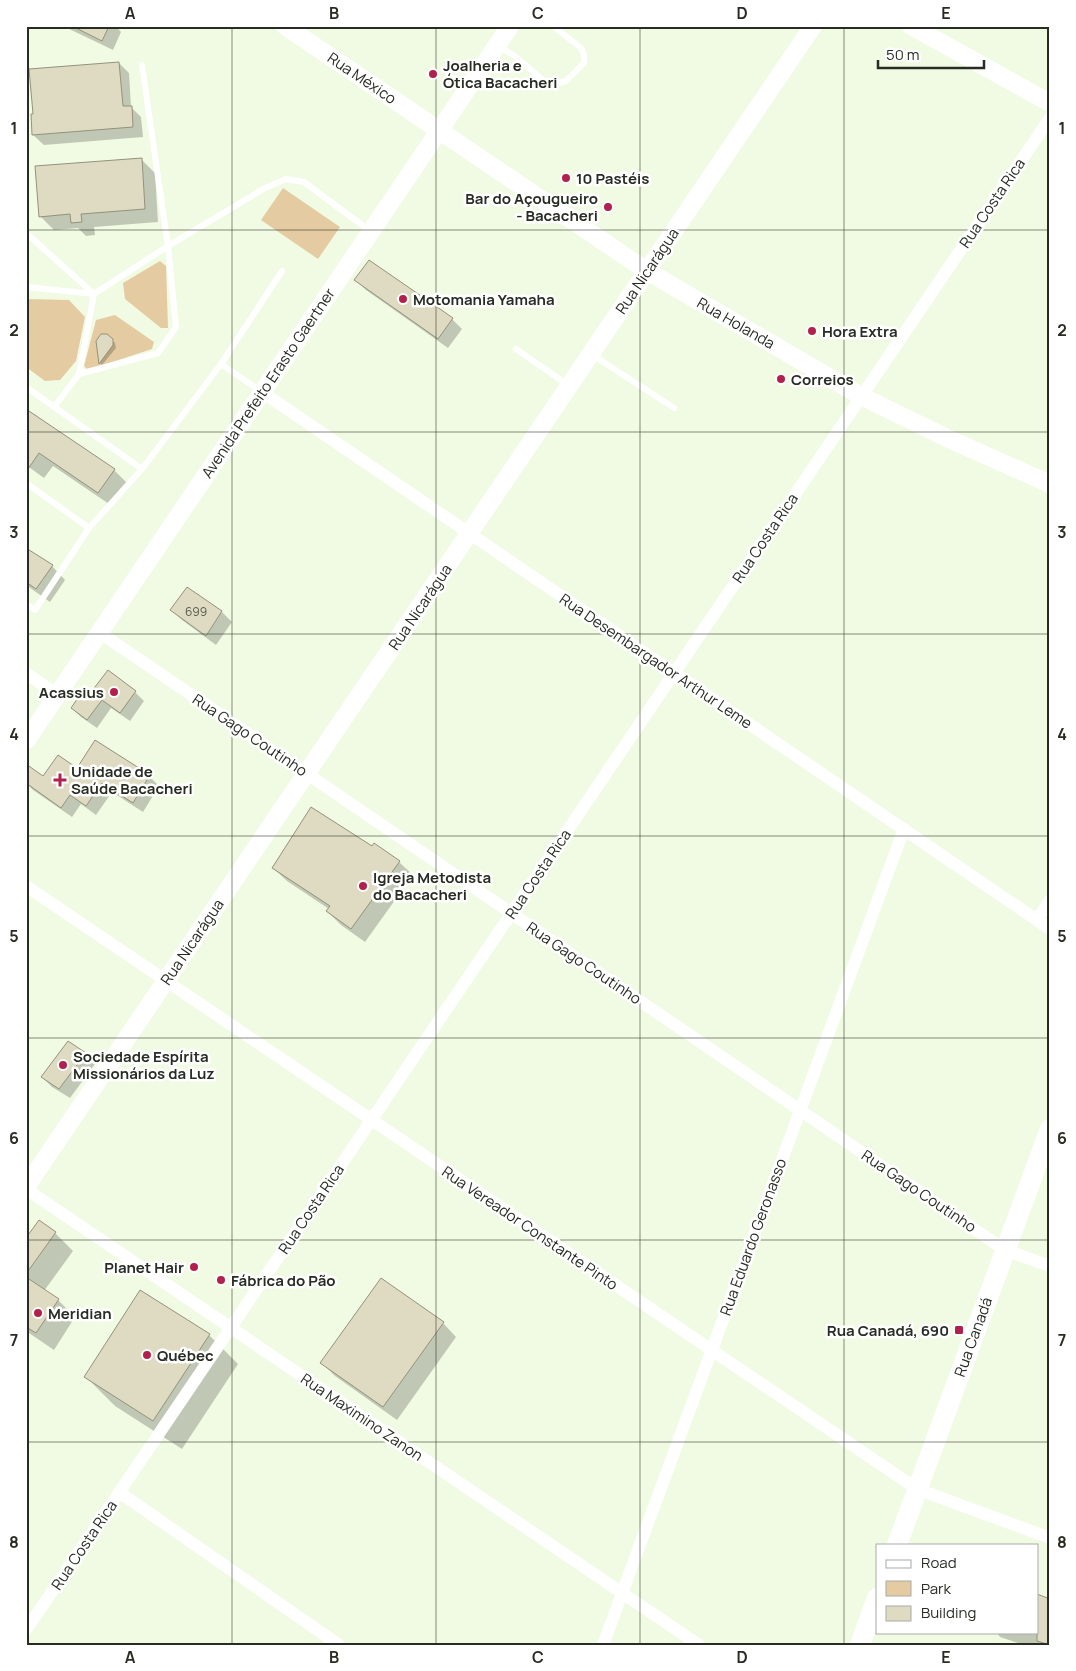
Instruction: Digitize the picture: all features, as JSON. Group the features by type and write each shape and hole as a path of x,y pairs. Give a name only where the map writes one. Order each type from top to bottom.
{"main road":[{"name":"Rua México","path":"285,26 439,131"},
{"name":"Avenida Prefeito Erasto Gaertner","path":"29,730 57,694 510,26"},
{"name":"Rua Nicarágua","path":"26,1188 813,26"},
{"path":"912,26 1050,104"},
{"name":"Rua Holanda","path":"439,131 648,271 861,396 950,440 1050,484"},
{"name":"Rua Canadá","path":"897,1544 1050,1129"},
{"path":"860,1645 876,1601"}],"street":[{"name":"Rua Costa Rica","path":"26,1630 1050,118"},
{"name":"Rua Desembargador Arthur Leme","path":"262,392 1050,929"},
{"name":"Rua Gago Coutinho","path":"99,632 1005,1250 1050,1266"},
{"path":"26,673 57,694"},
{"name":"Rua Eduardo Geronasso","path":"603,1645 904,829"},
{"name":"Rua Vereador Constante Pinto","path":"26,886 917,1489 1050,1538"},
{"path":"1037,920 1050,900"},
{"name":"Rua Maximino Zanon","path":"26,1188 699,1645"},
{"path":"119,1492 338,1645"}],"lane":[{"path":"497,45 516,57 543,80 554,84 566,81 584,63 584,55 581,48 553,26"},
{"path":"79,374 158,353 176,327 168,246 142,65"},
{"path":"26,287 94,294 168,246 264,188 286,179 304,182 371,232"},
{"path":"26,233 94,294"},
{"path":"26,604 35,610 89,528 142,469 221,364 282,271"},
{"path":"54,407 79,374 94,294"},
{"path":"516,349 551,375 570,386"},
{"path":"591,354 674,408"},
{"path":"221,364 262,392"},
{"path":"26,387 142,469"},
{"path":"26,483 89,528"}],"green space":[{"path":"283,188 340,227 318,259 261,220"},
{"path":"160,261 166,266 168,328 161,328 125,299 123,283"},
{"path":"26,299 69,300 85,317 76,361 60,380 45,381 26,367"},
{"path":"115,315 154,342 152,349 88,370 84,366 96,320"}],"building":[{"path":"72,26 109,26 102,41"},
{"path":"119,62 123,106 132,106 133,127 32,135 31,114 33,114 29,69"},
{"path":"142,158 145,209 81,214 82,222 71,223 70,214 39,217 35,166"},
{"name":"Motomania Yamaha","path":"369,260 453,318 438,339 354,280"},
{"path":"101,334 107,334 113,339 113,345 99,364 96,341"},
{"path":"26,409 115,469 98,493 39,453 26,472"},
{"path":"26,548 53,565 36,589 26,582"},
{"path":"187,587 222,611 206,636 170,610"},
{"name":"Acassius","path":"108,670 136,691 120,713 102,700 87,720 71,708 82,692 88,696"},
{"path":"95,740 150,775 133,803 102,783 86,806 70,795 61,808 26,783 26,764 43,776 58,755 77,768"},
{"path":"311,807 372,846 374,843 400,861 351,929 326,911 330,906 272,868"},
{"name":"Sociedade Espírita Missionários da Luz","path":"68,1041 86,1053 59,1089 41,1077"},
{"path":"39,1220 56,1232 26,1274 26,1238"},
{"name":"Meridian","path":"26,1277 59,1299 36,1333 26,1327"},
{"path":"381,1278 444,1322 383,1407 320,1363"},
{"name":"Québec","path":"140,1290 210,1334 153,1421 84,1377"},
{"path":"1038,1594 1050,1599 1050,1645 1037,1641"}],"place":[{"name":"Joalheria e Ótica Bacacheri","path":"433,74"},
{"name":"10 Pastéis","path":"566,178"},
{"name":"Bar do Açougueiro - Bacacheri","path":"608,207"},
{"name":"Motomania Yamaha","path":"403,299"},
{"name":"Hora Extra","path":"812,331"},
{"name":"Correios","path":"781,379"},
{"name":"Acassius","path":"114,692"},
{"name":"Unidade de Saúde Bacacheri","path":"60,780"},
{"name":"Igreja Metodista do Bacacheri","path":"363,886"},
{"name":"Sociedade Espírita Missionários da Luz","path":"63,1065"},
{"name":"Planet Hair","path":"194,1267"},
{"name":"Fábrica do Pão","path":"221,1280"},
{"name":"Meridian","path":"38,1313"},
{"name":"Rua Canadá, 690","path":"959,1330"},
{"name":"Québec","path":"147,1355"}]}
